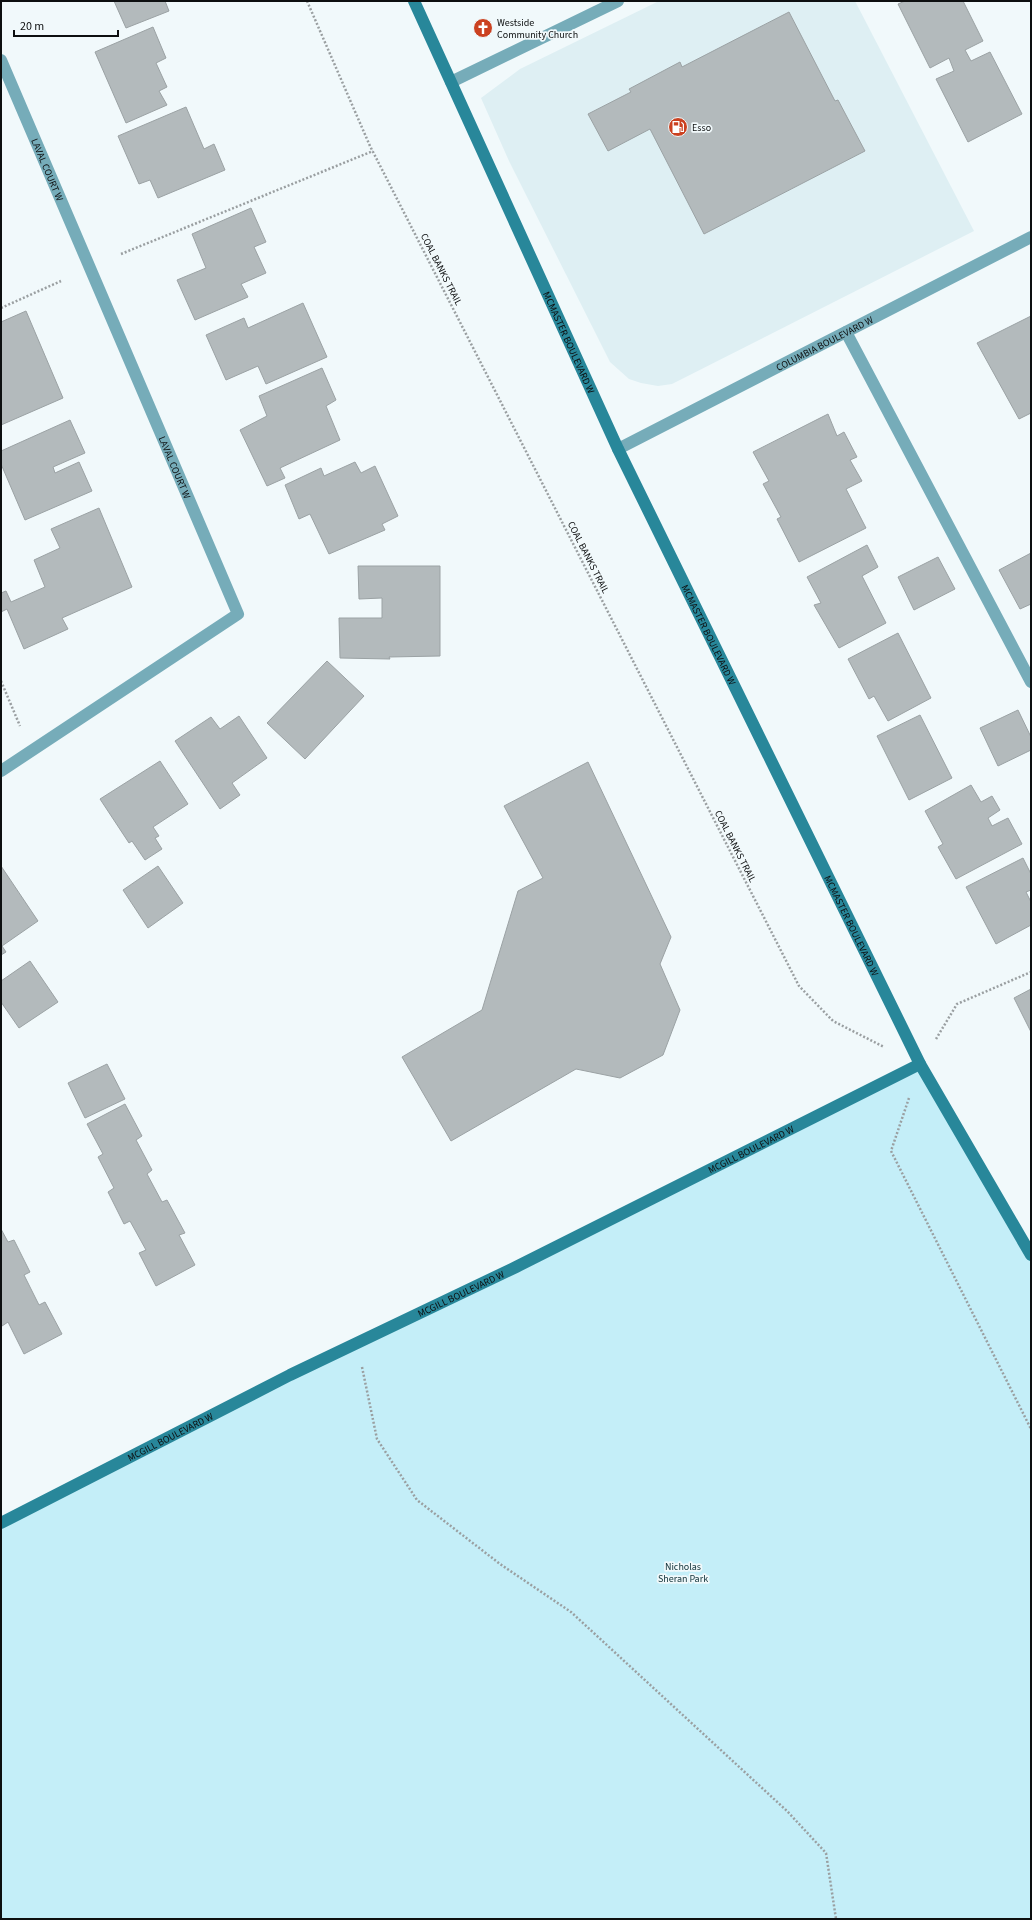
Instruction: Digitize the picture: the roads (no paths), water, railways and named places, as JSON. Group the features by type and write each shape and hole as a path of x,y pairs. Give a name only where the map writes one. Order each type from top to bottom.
{"street":[{"name":"MCMASTER BOULEVARD W","path":"414,1 618,449 920,1064 1031,1255"},
{"path":"451,82 618,1"},
{"name":"LAVAL COURT W","path":"1,60 238,614 1,771"},
{"name":"COLUMBIA BOULEVARD W","path":"618,449 1031,237"},
{"path":"846,332 1031,682"},
{"name":"MCGILL BOULEVARD W","path":"1,1523 290,1375 523,1264 920,1064"}],"place":[{"name":"Westside Community Church","path":"483,28"},
{"name":"Esso","path":"678,127"}],"park label":[{"name":"Nicholas Sheran Park","path":"683,1572"}]}
